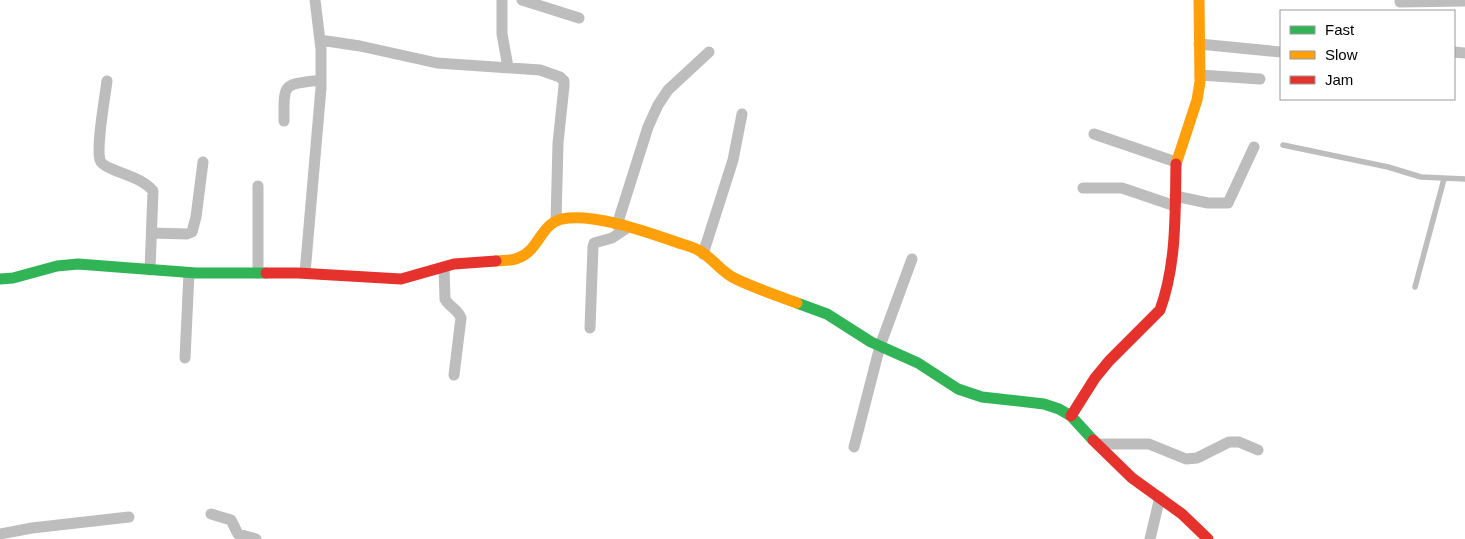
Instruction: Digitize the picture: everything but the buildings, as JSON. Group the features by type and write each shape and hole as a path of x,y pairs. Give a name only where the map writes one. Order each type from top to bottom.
{"street":[{"path":"305,274 321,80 320,40 315,0"},
{"path":"502,0 502,34 508,67"},
{"path":"522,0 579,18"},
{"path":"1071,416 1095,378 1109,361 1160,310 1164,299 1175,244 1176,162 1197,100 1200,75 1199,0"},
{"path":"1400,2 1465,1"},
{"path":"320,40 360,46 437,63 540,70 560,77 564,81 564,93 558,144 556,221"},
{"path":"1199,44 1280,52"},
{"path":"590,328 594,243 612,238 622,226 648,127 658,105 668,90 709,52"},
{"path":"1200,75 1260,78"},
{"path":"284,121 284,96 288,86 300,82 321,80"},
{"path":"107,81 99,148 100,160 110,169 129,175 150,186 153,190 150,270"},
{"path":"703,254 733,160 742,114"},
{"path":"1094,134 1176,162"},
{"path":"1083,188 1122,188 1175,201 1228,203 1254,147"},
{"path":"152,233 186,234 192,232 196,217 203,162"},
{"path":"258,186 258,273"},
{"path":"0,279 13,278 56,266 78,264 189,273 305,274 401,279 467,262 517,260 532,251 546,228 556,221 586,218 622,226 691,247 733,278 820,310 880,346 918,363 958,389 982,397 1044,404 1059,408 1071,416 1132,478 1182,514 1208,539"},
{"path":"854,447 880,346 912,259"},
{"path":"444,267 447,303 460,313 461,318 454,375"},
{"path":"185,358 189,273"},
{"path":"1098,444 1150,444 1186,459 1197,458 1229,442 1240,442 1258,450"},
{"path":"1150,539 1160,497"},
{"path":"211,514 232,520 238,534 256,539"},
{"path":"0,534 32,528 129,517"}],"lane":[{"path":"1283,145 1388,167 1421,177 1465,179"},
{"path":"1415,287 1444,179"}],"traffic: fast":[{"path":"0,279 13,278 57,266 78,264 196,273 266,273"},
{"path":"797,303 827,314 871,342 918,363 958,389 982,397 1044,404 1059,409 1071,416 1093,440"}],"traffic: slow":[{"path":"1176,164 1197,100 1200,82 1199,0"},
{"path":"496,261 513,260 525,255 549,226 555,222 562,219 588,218 633,228 692,247 703,253 724,272 734,278 797,303"}],"traffic: jam":[{"path":"1071,416 1095,378 1109,361 1160,310 1170,274 1174,238 1176,164"},
{"path":"266,273 401,279 454,264 496,261"},
{"path":"1093,440 1132,478 1182,514 1208,539"}]}
